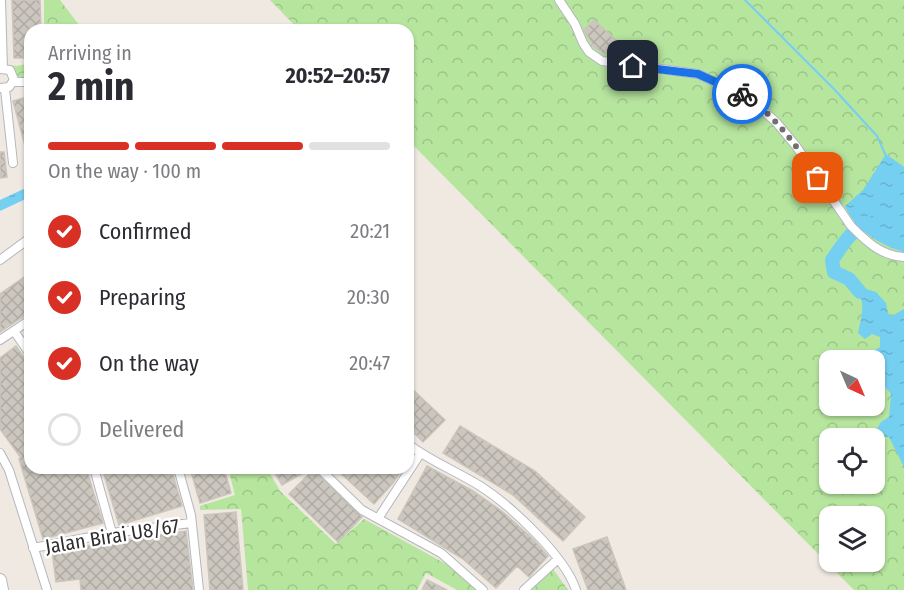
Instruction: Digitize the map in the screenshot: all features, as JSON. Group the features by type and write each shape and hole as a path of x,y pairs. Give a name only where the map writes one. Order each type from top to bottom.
{"main road":[{"path":"0,580 2,590"}],"street":[{"path":"1,0 1,69 11,72 13,82"},
{"path":"559,0 575,24 583,44 589,52 602,61 698,74 750,99 776,122 796,146 861,236 885,254 904,257"},
{"path":"13,163 3,89 13,82 24,82"},
{"path":"0,260 24,242"},
{"path":"0,340 24,324"},
{"path":"14,331 24,345"},
{"path":"414,449 464,476 493,495 520,519 558,559 569,574 576,590"},
{"path":"0,453 9,470 47,590"},
{"path":"414,463 420,454"},
{"path":"96,474 112,534"},
{"path":"179,474 191,524 199,590"},
{"path":"325,474 362,510 379,517 446,556 483,590"},
{"path":"379,517 407,474"},
{"name":"Jalan Birai U8/67","path":"33,548 112,534 191,524"},
{"path":"524,590 558,559"}],"green space":[{"path":"44,0 60,0 78,24 44,24"},
{"path":"270,0 904,0 904,590 854,590 836,572 885,572 885,506 819,506 819,555 414,146 414,24 293,24"},
{"path":"24,64 24,77 20,78 8,65"},
{"path":"230,474 270,474 280,491 336,544 364,519 448,565 476,590 457,590 426,573 417,590 248,590 241,509 200,510 200,506 235,495"},
{"path":"553,569 568,590 529,590"}],"water":[{"path":"886,154 904,167 904,252 877,241 869,235 849,215 845,206 863,190"},
{"path":"24,189 24,200 0,211 0,200"},
{"path":"853,277 866,289 876,292 886,303 888,313 892,316 904,309 904,467 889,437 885,437 885,428 877,428 881,422 889,417 891,394 885,387 885,350 875,350 880,347 880,337 872,334 865,339 858,333 862,313 861,299 845,281"}],"building":[{"path":"12,0 40,0 41,24 24,24 24,58 14,58"},
{"path":"594,20 617,41 604,54 593,46 584,30"},
{"path":"24,98 24,142 13,101"},
{"path":"0,152 4,152 7,177 0,178"},
{"path":"24,277 24,316 0,332 0,294"},
{"path":"16,346 24,357 24,474 88,474 103,523 43,539 19,459 21,458 0,429 0,358"},
{"path":"414,391 445,420 423,442 414,433"},
{"path":"460,426 535,471 585,517 563,541 513,495 443,453"},
{"path":"427,466 473,491 503,512 548,556 529,577 517,566 496,588 463,559 398,519"},
{"path":"104,474 173,474 182,506 119,525"},
{"path":"192,474 226,474 231,493 200,503"},
{"path":"276,474 301,474 282,485"},
{"path":"309,474 317,474 362,517 338,542 289,494"},
{"path":"342,474 399,474 374,504"},
{"path":"236,512 243,590 210,590 204,515"},
{"path":"186,531 193,590 81,590 80,579 56,582 52,551"},
{"path":"607,537 626,590 588,590 573,549"},
{"path":"427,580 447,590 422,590"}],"waterway":[{"path":"745,0 834,89 877,136 886,156"},
{"path":"860,292 849,279 834,272 832,260 852,234 867,223"}],"way so far":[{"path":"742,94 776,122 818,178"}],"route":[{"path":"633,66 698,74 742,94"}]}
